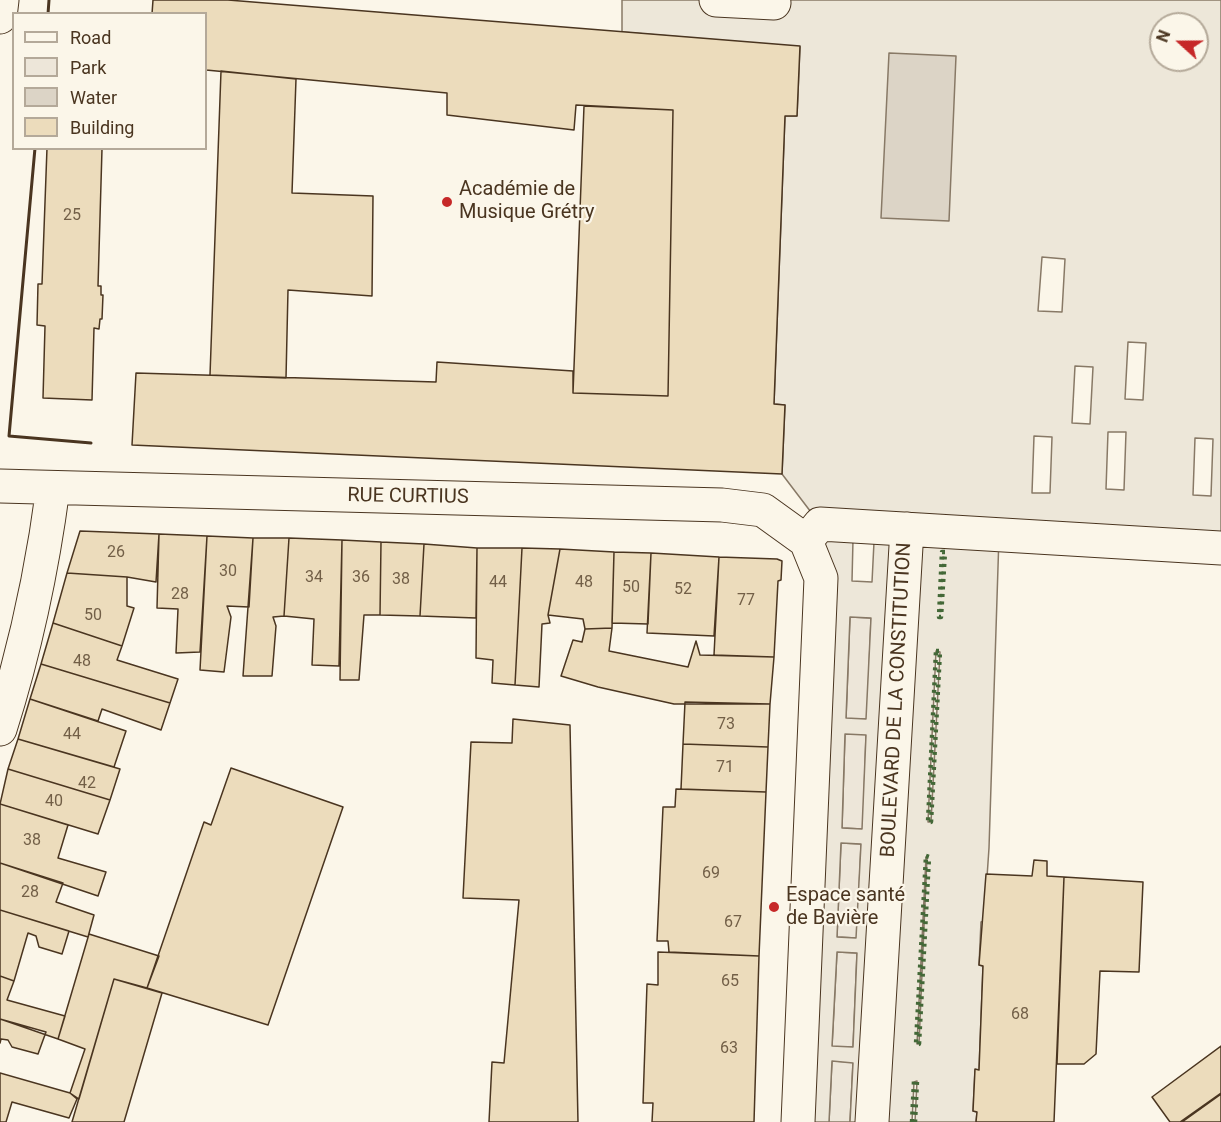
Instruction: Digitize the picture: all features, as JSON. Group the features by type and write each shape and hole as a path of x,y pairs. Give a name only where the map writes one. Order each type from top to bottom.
{"street":[{"path":"0,18 2,0"},
{"path":"717,0 774,3"},
{"name":"RUE CURTIUS","path":"0,486 722,505 763,510 806,541"},
{"path":"0,729 24,651 45,548 52,488"},
{"path":"798,1122 821,578 806,541 820,524 1221,548"},
{"name":"BOULEVARD DE LA CONSTITUTION","path":"872,1122 907,529"}],"green space":[{"path":"850,617 871,618 867,719 846,719"},
{"path":"845,734 866,734 863,829 842,828"},
{"path":"841,843 861,844 857,938 837,937"},
{"path":"837,952 857,953 853,1047 832,1047"},
{"path":"832,1061 853,1062 850,1122 829,1122"}],"shaded area":[{"path":"622,0 1221,0 1221,545 999,536 989,848 979,965 983,966 979,1070 975,1070 973,1111 977,1112 976,1122 915,1122 917,1081 914,1082 912,1122 850,1122 853,1063 832,1061 829,1122 798,1122 820,524 782,474 785,405 774,404 785,116 797,116 800,47 622,32","holes":["1042,257 1065,259 1062,312 1038,311","1128,342 1146,343 1143,400 1125,399","1075,366 1093,367 1090,424 1072,423","1108,432 1126,432 1124,490 1106,489","1034,436 1052,437 1050,493 1032,493","1195,438 1213,439 1211,496 1193,495","853,540 874,542 872,582 852,581","850,617 871,618 866,719 846,718","936,651 940,652 931,822 928,822","845,734 866,735 862,829 842,828","841,843 861,844 856,938 837,937","927,856 919,1044 917,1044 926,857","837,952 857,953 853,1047 832,1046"]}],"water":[{"path":"889,53 956,56 949,221 881,218"}],"building":[{"path":"153,0 228,0 800,46 797,116 785,116 774,404 785,405 782,474 132,445 136,373 436,382 437,362 573,371 573,393 668,396 673,110 576,105 574,130 447,115 447,93 207,70 207,12 152,12"},
{"path":"221,71 296,79 292,193 373,196 372,296 288,290 286,378 210,375"},
{"path":"584,106 673,110 668,396 573,393"},
{"path":"47,150 102,150 98,286 101,286 101,295 103,295 102,319 100,319 99,329 94,328 92,400 43,398 45,326 37,325 38,284 42,284"},
{"path":"80,531 159,534 156,582 127,577 67,573"},
{"path":"159,534 207,536 200,652 176,653 178,609 157,608"},
{"path":"207,536 253,538 249,607 227,606 231,617 224,672 200,670"},
{"path":"253,538 289,538 284,616 273,617 276,626 272,676 243,676"},
{"path":"289,538 342,540 339,666 312,665 314,619 284,616"},
{"path":"342,540 381,542 380,615 364,615 359,680 340,680"},
{"path":"381,542 424,544 420,616 380,615"},
{"path":"424,544 477,548 476,618 420,616"},
{"path":"477,548 522,548 515,685 492,683 493,660 476,658"},
{"path":"522,548 560,549 548,615 550,623 542,624 539,687 515,685"},
{"path":"560,549 614,552 612,628 585,629 583,619 548,615"},
{"path":"614,552 651,553 648,624 612,623"},
{"path":"651,553 719,557 714,636 647,633"},
{"path":"719,557 782,561 781,580 778,581 774,657 714,655"},
{"path":"67,573 127,577 127,606 134,608 122,646 53,623"},
{"path":"53,623 122,646 117,660 178,679 170,703 41,664"},
{"path":"612,628 609,651 688,667 696,641 700,655 774,657 770,704 674,704 561,676 573,640 582,642 585,629"},
{"path":"41,664 170,703 161,730 102,709 98,721 30,699"},
{"path":"30,699 126,731 114,767 18,739"},
{"path":"685,702 770,704 768,747 683,744"},
{"path":"513,719 570,725 578,1122 489,1122 492,1062 504,1063 519,900 463,898 471,742 512,743"},
{"path":"18,739 120,769 110,800 8,769"},
{"path":"683,744 768,747 766,792 681,789"},
{"path":"231,768 343,807 268,1025 147,988 204,822 211,825"},
{"path":"8,769 110,800 98,834 0,804"},
{"path":"676,789 766,792 759,956 669,952 668,941 657,941 663,807 675,807"},
{"path":"0,804 68,825 58,858 106,872 98,896 0,863"},
{"path":"1034,860 1047,861 1047,876 1064,877 1054,1122 976,1122 977,1112 973,1111 975,1069 979,1070 983,966 979,965 986,874 1032,876"},
{"path":"0,863 63,883 56,902 94,915 88,937 0,910"},
{"path":"1064,877 1143,882 1139,972 1100,971 1096,1054 1084,1064 1057,1064"},
{"path":"0,910 69,931 62,954 39,947 36,936 28,933 14,981 0,976"},
{"path":"89,934 159,956 147,988 114,979 79,1099 70,1093 85,1049 58,1039"},
{"path":"658,952 759,956 754,1122 652,1122 653,1103 643,1103 647,984 658,985"},
{"path":"0,976 14,981 7,1000 65,1016 58,1039 0,1019"},
{"path":"114,979 162,993 124,1122 72,1122"},
{"path":"0,1019 46,1032 38,1054 12,1047 8,1040 1,1039 0,1043"},
{"path":"1221,1046 1221,1093 1180,1122 1170,1122 1152,1097"},
{"path":"0,1073 70,1093 77,1099 69,1118 12,1102 6,1122 0,1122"},
{"path":"1221,1094 1221,1122 1182,1122"}],"hedge":[{"path":"942,552 945,552 941,617 939,617 942,552"},
{"path":"936,651 940,651 931,822 928,822 936,651"},
{"path":"926,856 929,857 919,1044 916,1044 926,856"},
{"path":"912,1122 914,1081 917,1081 915,1122"}],"wall":[{"path":"48,12 49,0"},
{"path":"35,150 9,436 91,443"}],"place":[{"name":"Académie de Musique Grétry","path":"447,202"},
{"name":"Espace santé de Bavière","path":"774,907"}]}
